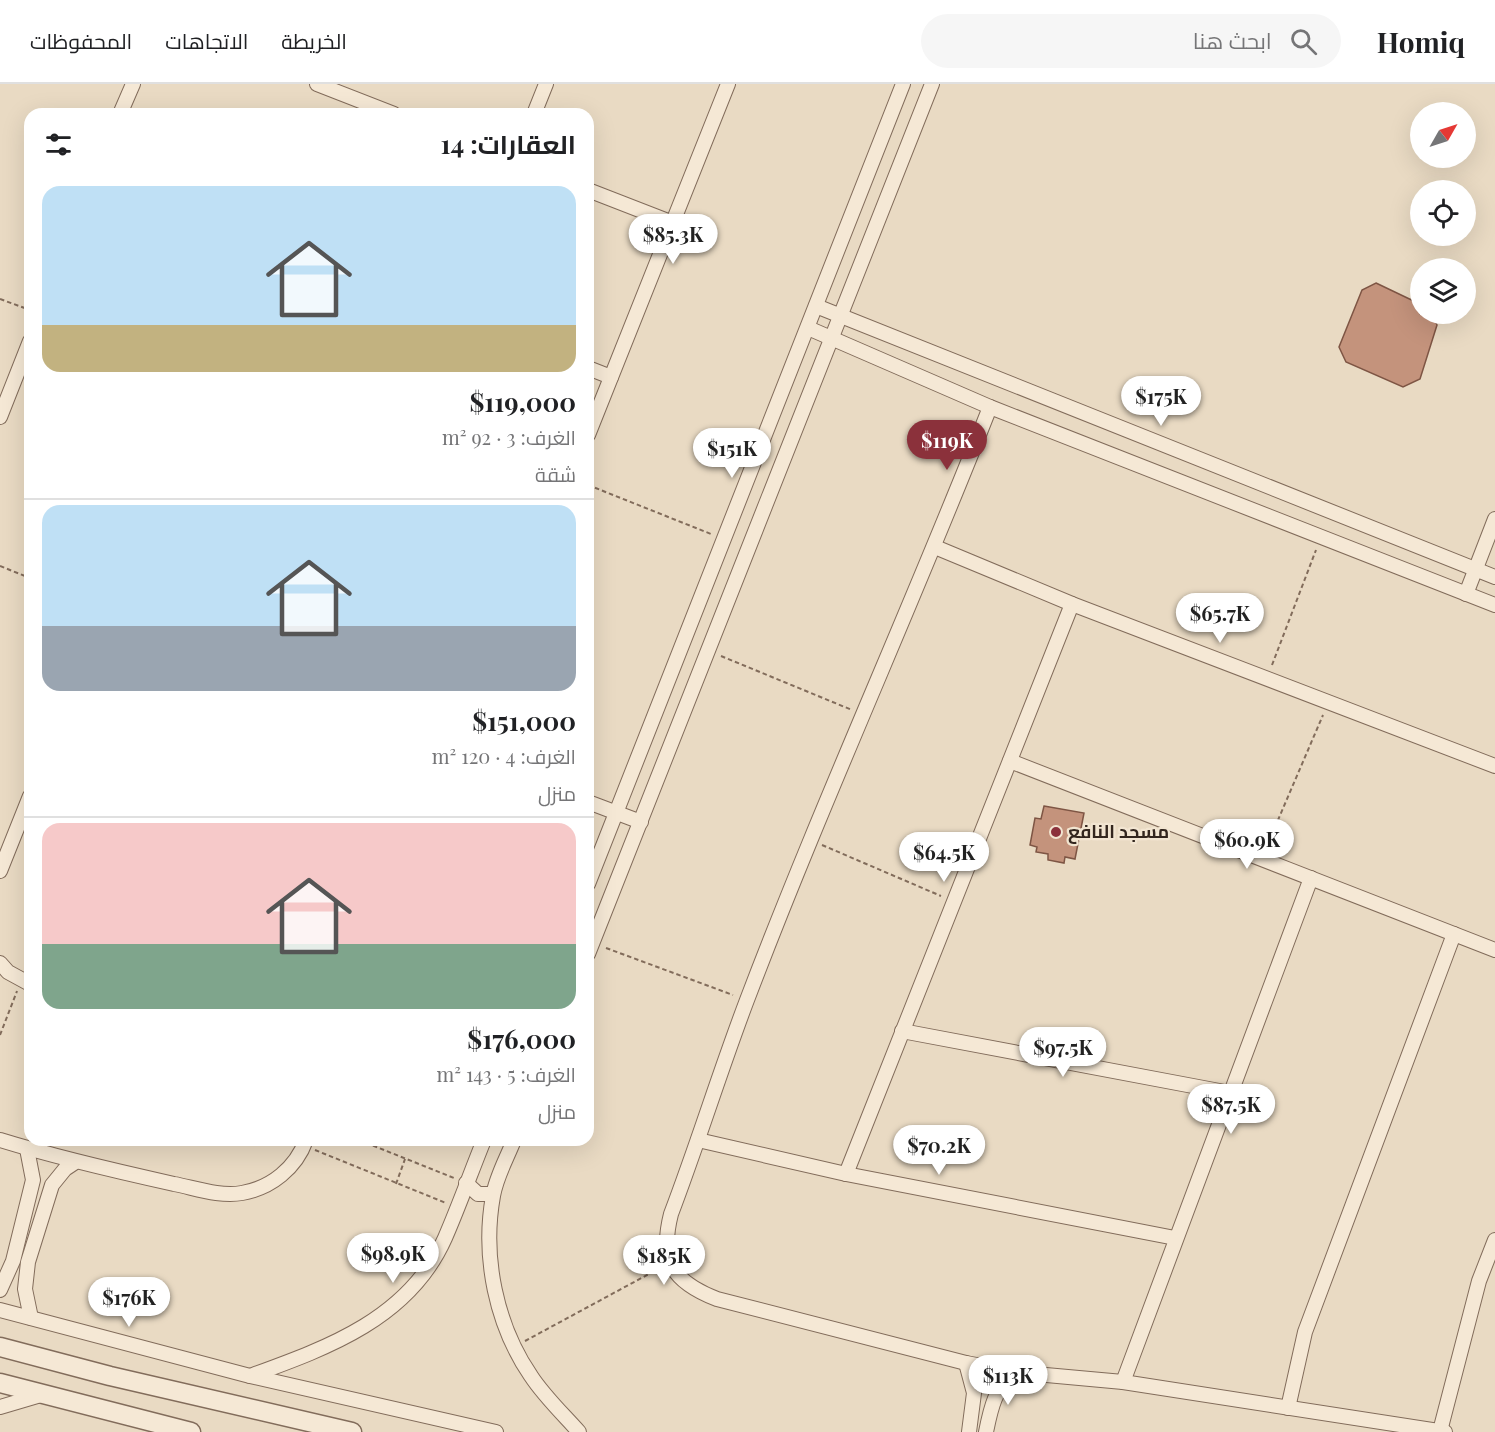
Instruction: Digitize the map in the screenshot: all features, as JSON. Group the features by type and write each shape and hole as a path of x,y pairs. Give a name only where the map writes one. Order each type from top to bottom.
{"street":[{"path":"122,108 132,84"},
{"path":"317,84 379,108"},
{"path":"536,108 546,84"},
{"path":"594,420 728,84"},
{"path":"594,869 903,84"},
{"path":"594,938 839,314 932,84"},
{"path":"594,192 673,223"},
{"path":"816,306 1495,577"},
{"path":"808,328 990,407 1466,594 1493,600"},
{"path":"0,417 24,356"},
{"path":"594,370 611,377"},
{"path":"990,407 935,547 863,714 747,1000 667,1233 666,1250 676,1275 686,1283 717,1299 966,1363 1014,1372 1123,1382 1443,1432 1479,1281 1495,1240"},
{"path":"1466,594 1495,519"},
{"path":"935,547 1072,604 1495,766"},
{"path":"846,1174 1072,604"},
{"path":"1010,761 1495,950"},
{"path":"594,804 641,822"},
{"path":"0,871 24,824"},
{"path":"1123,1382 1311,878"},
{"path":"1288,1408 1305,1332 1454,934"},
{"path":"0,963 24,981"},
{"path":"902,1031 1230,1093"},
{"path":"0,1140 74,1163 224,1194 255,1190 281,1175 303,1146"},
{"path":"698,1140 846,1174 1176,1238"},
{"path":"250,1376 305,1356 373,1323 401,1298 425,1270 445,1239 481,1146"},
{"path":"512,1146 493,1194 490,1235 493,1282 513,1347 531,1378 579,1432"},
{"path":"0,1290 13,1261 31,1190 33,1169 27,1149"},
{"path":"31,1318 25,1289 28,1262 52,1185 65,1168 74,1163"},
{"path":"466,1183 477,1194 493,1194"},
{"path":"1479,1281 1495,1282"},
{"path":"0,1310 250,1376 496,1432"},
{"path":"0,1347 110,1376 352,1432"},
{"path":"966,1363 974,1393 969,1432"},
{"path":"986,1432 996,1394 1001,1384 1014,1372"},
{"path":"0,1383 190,1432"},
{"path":"0,1407 44,1394"}],"path":[{"path":"0,299 24,308"},
{"path":"594,487 725,540"},
{"path":"1267,678 1322,537"},
{"path":"0,566 24,576"},
{"path":"708,650 863,714"},
{"path":"1261,859 1329,701"},
{"path":"811,840 954,901"},
{"path":"594,949 747,1000"},
{"path":"0,1035 24,984"},
{"path":"312,1146 396,1184 456,1207"},
{"path":"374,1146 466,1183"},
{"path":"396,1184 405,1159"},
{"path":"513,1347 670,1263"}],"building":[{"path":"1376,283 1410,299 1410,324 1437,324 1420,379 1403,387 1346,362 1339,347 1362,290"},
{"name":"مسجد النافع","path":"1044,806 1084,813 1075,859 1065,857 1064,863 1048,860 1048,854 1036,852 1037,847 1030,845 1035,818 1041,819"}],"place":[{"name":"مسجد النافع","path":"1056,832"}]}
